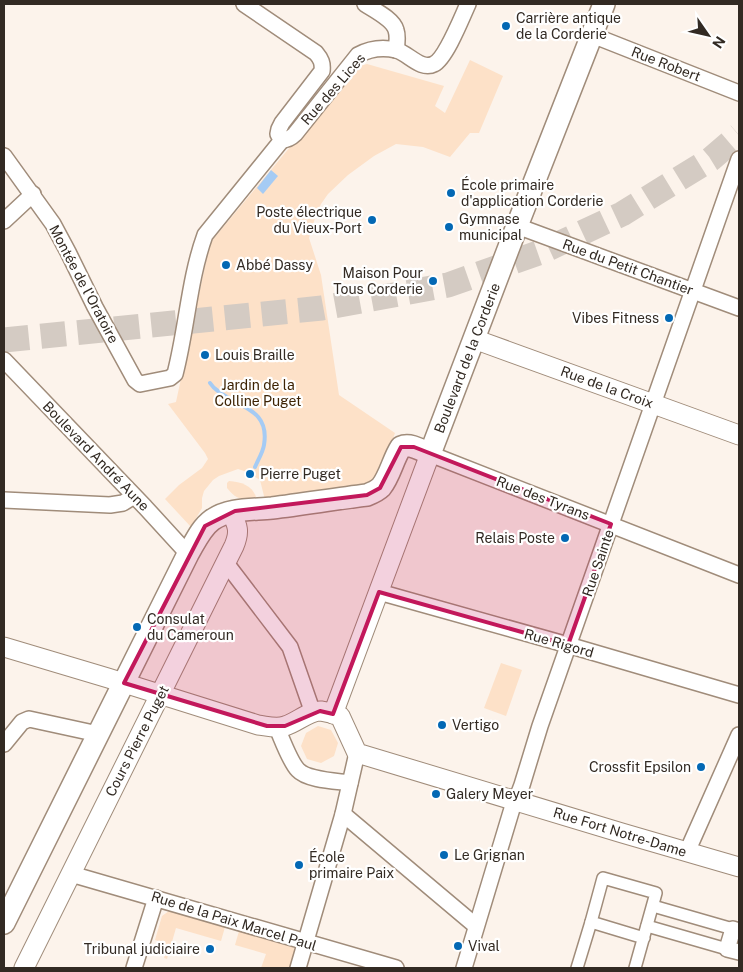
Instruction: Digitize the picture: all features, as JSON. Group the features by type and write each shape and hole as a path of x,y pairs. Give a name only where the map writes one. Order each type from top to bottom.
{"main road":[{"name":"Boulevard de la Corderie","path":"430,454 604,4"},
{"path":"4,923 188,554 205,526 219,516 231,512 367,495 380,488 397,453 403,445 414,447 430,454"}],"street":[{"path":"244,4 316,53 321,58 323,65 319,76 279,128 278,134 282,140"},
{"path":"365,4 391,21 396,28 396,50"},
{"name":"Rue des Lices","path":"282,140 287,140 295,134 358,55 367,50 396,50 423,65 435,64 444,54 468,4"},
{"name":"Rue Robert","path":"592,35 739,93"},
{"name":"Montée de l'Oratoire","path":"4,156 54,224 95,308 135,380 140,384 170,378 175,374 205,235 282,140"},
{"name":"Rue Sainte","path":"464,968 514,802 522,785 540,726 739,159"},
{"path":"4,221 32,194"},
{"name":"Rue du Petit Chantier","path":"517,226 739,308"},
{"name":"Rue de la Croix","path":"474,339 739,435"},
{"name":"Boulevard André Aune","path":"4,360 188,554"},
{"name":"Rue des Tyrans","path":"430,454 739,575"},
{"name":"Boulevard de la Corderie","path":"333,714 430,454"},
{"path":"4,500 110,505 123,503 134,496"},
{"name":"Cours Pierre Puget","path":"24,968 237,539 238,531 231,512"},
{"path":"226,563 290,648 312,713"},
{"name":"Rue Rigord","path":"379,592 739,695"},
{"path":"4,647 258,724 277,728 320,711 340,716 357,753 343,814 298,968"},
{"path":"4,744 22,722 29,719 98,734"},
{"path":"277,728 294,766 299,772 307,776 350,783"},
{"path":"687,852 739,735"},
{"name":"Rue Fort Notre-Dame","path":"357,753 739,867"},
{"path":"343,814 476,926"},
{"name":"Rue de la Paix Marcel Paul","path":"72,874 396,968"},
{"path":"577,968 603,878 656,893 635,968"},
{"path":"134,968 156,898"},
{"path":"591,922 733,950 736,930 653,906"}],"highlighted area":[{"path":"401,447 414,447 611,524 568,645 379,592 333,714 320,711 285,726 267,726 124,683 205,526 235,511 367,495 380,488"}],"green space":[{"name":"Jardin de la Colline Puget","path":"470,60 503,76 479,133 470,133 450,157 423,147 396,144 374,156 348,175 328,194 321,204 309,238 321,275 339,395 395,433 380,476 374,484 265,500 260,480 238,469 219,476 204,491 202,508 191,527 165,499 179,485 202,468 208,459 168,404 176,402 210,243 350,75 360,66 367,64 444,86 435,106 445,113"},
{"path":"229,481 242,483 249,487 256,497 255,499 236,497 227,488"},
{"path":"501,663 522,670 506,716 484,708"},
{"path":"318,726 331,730 338,743 334,756 321,763 307,759 301,746 306,733"},
{"path":"169,911 225,927 221,941 176,928 167,959 164,958 165,955 159,950 160,945 157,944 158,941 155,940 162,916"},
{"path":"239,931 293,946 295,951 289,968 261,968 266,954 235,945"}],"water":[{"path":"271,170 278,176 263,194 257,188"}],"waterway":[{"path":"210,383 218,391 252,411 262,424 265,433 264,445 255,467"}],"tunnel":[{"path":"4,340 322,308 448,285 541,252 622,214 711,159 739,135"}],"place":[{"name":"Carrière antique de la Corderie","path":"506,26"},
{"name":"École primaire d'application Corderie","path":"451,193"},
{"name":"Poste électrique du Vieux-Port","path":"372,220"},
{"name":"Gymnase municipal","path":"449,227"},
{"name":"Abbé Dassy","path":"226,265"},
{"name":"Maison Pour Tous Corderie","path":"433,281"},
{"name":"Vibes Fitness","path":"669,318"},
{"name":"Louis Braille","path":"205,355"},
{"name":"Pierre Puget","path":"250,474"},
{"name":"Relais Poste","path":"565,538"},
{"name":"Consulat du Cameroun","path":"137,627"},
{"name":"Vertigo","path":"442,725"},
{"name":"Crossfit Epsilon","path":"701,767"},
{"name":"Galery Meyer","path":"436,794"},
{"name":"Le Grignan","path":"444,855"},
{"name":"École primaire Paix","path":"299,865"},
{"name":"Vival","path":"458,946"},
{"name":"Tribunal judiciaire","path":"210,949"}]}
